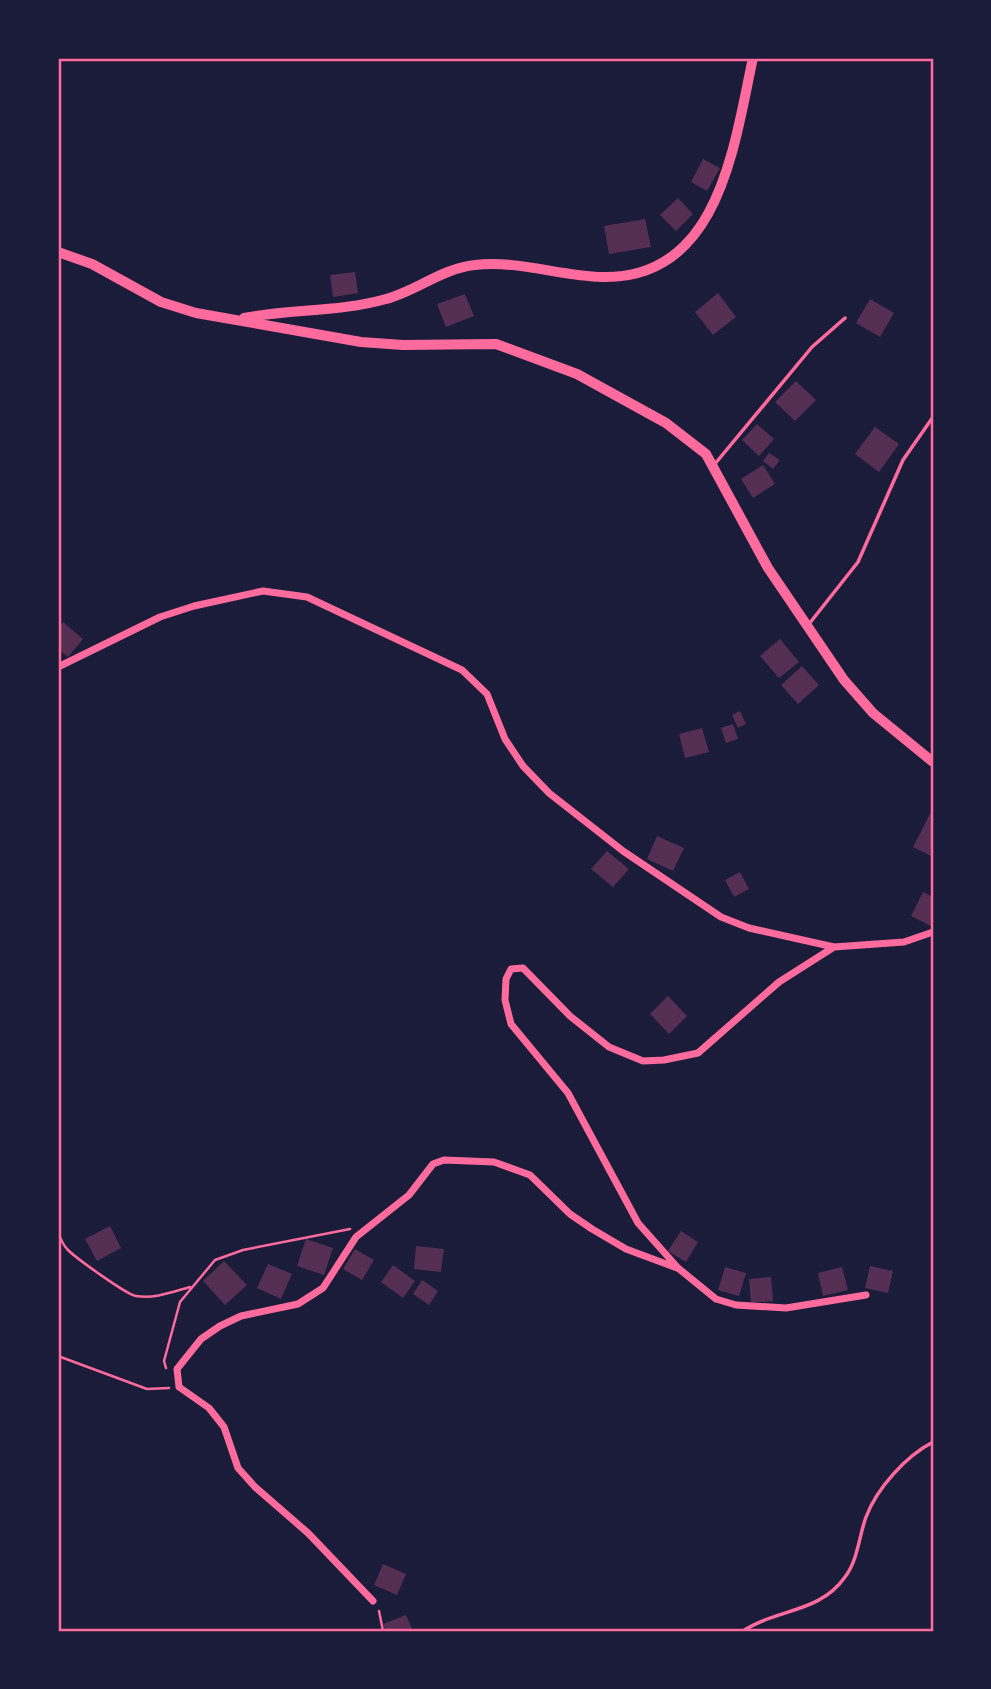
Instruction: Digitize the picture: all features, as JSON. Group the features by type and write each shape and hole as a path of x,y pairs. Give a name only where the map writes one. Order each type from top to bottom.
{"street":[{"path":"236,320 277,312 350,308 390,298 428,280 472,265 500,264 606,277 633,274 668,259 699,229 712,210 723,184 753,58"},
{"path":"58,252 92,264 161,303 196,313 361,342 509,347 577,374 666,423 687,437 713,465 762,557 854,693 873,713 933,762"},
{"path":"58,667 160,617 233,597 281,591 332,607 462,670 487,694 505,739 523,766 549,793 692,899 722,917 749,928 834,947 905,942 933,932"},
{"path":"834,947 779,982 698,1053 664,1060 635,1060 609,1046 570,1016 531,973 516,966 511,969 506,979 505,1000 511,1024 568,1093 638,1223 678,1268 716,1299 736,1305 786,1308 866,1295"},
{"path":"373,1601 308,1533 255,1488 238,1468 224,1427 209,1408 178,1383 177,1369 201,1339 241,1316 298,1304 323,1288 347,1248 409,1195 433,1164 456,1158 477,1159 530,1175 570,1214 592,1229 636,1253 678,1268"}],"lane":[{"path":"713,465 812,347 845,318"},
{"path":"808,626 858,562 903,460 933,417"},
{"path":"743,1631 757,1622 815,1603 839,1584 854,1560 873,1500 908,1460 933,1442"}],"path":[{"path":"178,1383 167,1372 164,1361 180,1302 215,1260 225,1254 371,1226"},
{"path":"58,1231 65,1247 124,1293 153,1297 190,1287"},
{"path":"58,1356 146,1389 178,1383"},
{"path":"373,1601 381,1616 383,1631"}],"building":[{"path":"703,159 720,168 707,191 691,182"},
{"path":"678,198 693,214 676,231 660,215"},
{"path":"645,219 651,247 609,254 604,226"},
{"path":"355,272 358,293 333,297 330,275"},
{"path":"718,293 736,317 713,335 695,312"},
{"path":"465,294 474,316 446,327 437,304"},
{"path":"870,299 894,313 880,337 856,323"},
{"path":"796,381 816,400 795,421 775,402"},
{"path":"757,424 774,439 759,456 742,440"},
{"path":"875,427 899,444 879,472 855,454"},
{"path":"769,453 780,460 773,469 763,461"},
{"path":"763,465 775,484 753,498 741,479"},
{"path":"63,622 83,639 68,657 58,649 58,629"},
{"path":"780,639 799,662 779,678 760,656"},
{"path":"802,666 819,685 798,704 781,685"},
{"path":"740,711 746,724 738,728 732,715"},
{"path":"733,724 738,739 726,743 721,728"},
{"path":"702,728 709,752 685,758 679,734"},
{"path":"933,808 933,857 913,847"},
{"path":"657,836 684,848 673,871 647,859"},
{"path":"607,851 629,869 613,887 591,869"},
{"path":"740,872 749,889 734,897 725,880"},
{"path":"923,892 933,897 931,926 911,916"},
{"path":"668,996 687,1016 669,1034 650,1014"},
{"path":"110,1226 121,1248 97,1261 85,1239"},
{"path":"681,1231 698,1242 686,1262 668,1251"},
{"path":"306,1239 333,1248 324,1275 297,1266"},
{"path":"416,1246 444,1249 441,1272 414,1269"},
{"path":"355,1249 374,1260 362,1280 343,1269"},
{"path":"224,1261 247,1285 225,1305 203,1281"},
{"path":"268,1264 292,1274 281,1299 257,1288"},
{"path":"393,1265 415,1281 403,1298 381,1282"},
{"path":"870,1266 893,1271 888,1293 865,1288"},
{"path":"725,1267 746,1273 739,1296 718,1290"},
{"path":"842,1267 848,1290 823,1296 818,1273"},
{"path":"771,1277 773,1301 751,1303 749,1279"},
{"path":"422,1280 438,1291 429,1305 413,1294"},
{"path":"383,1564 406,1574 397,1595 374,1585"},
{"path":"406,1615 413,1631 386,1631 383,1624"}]}
